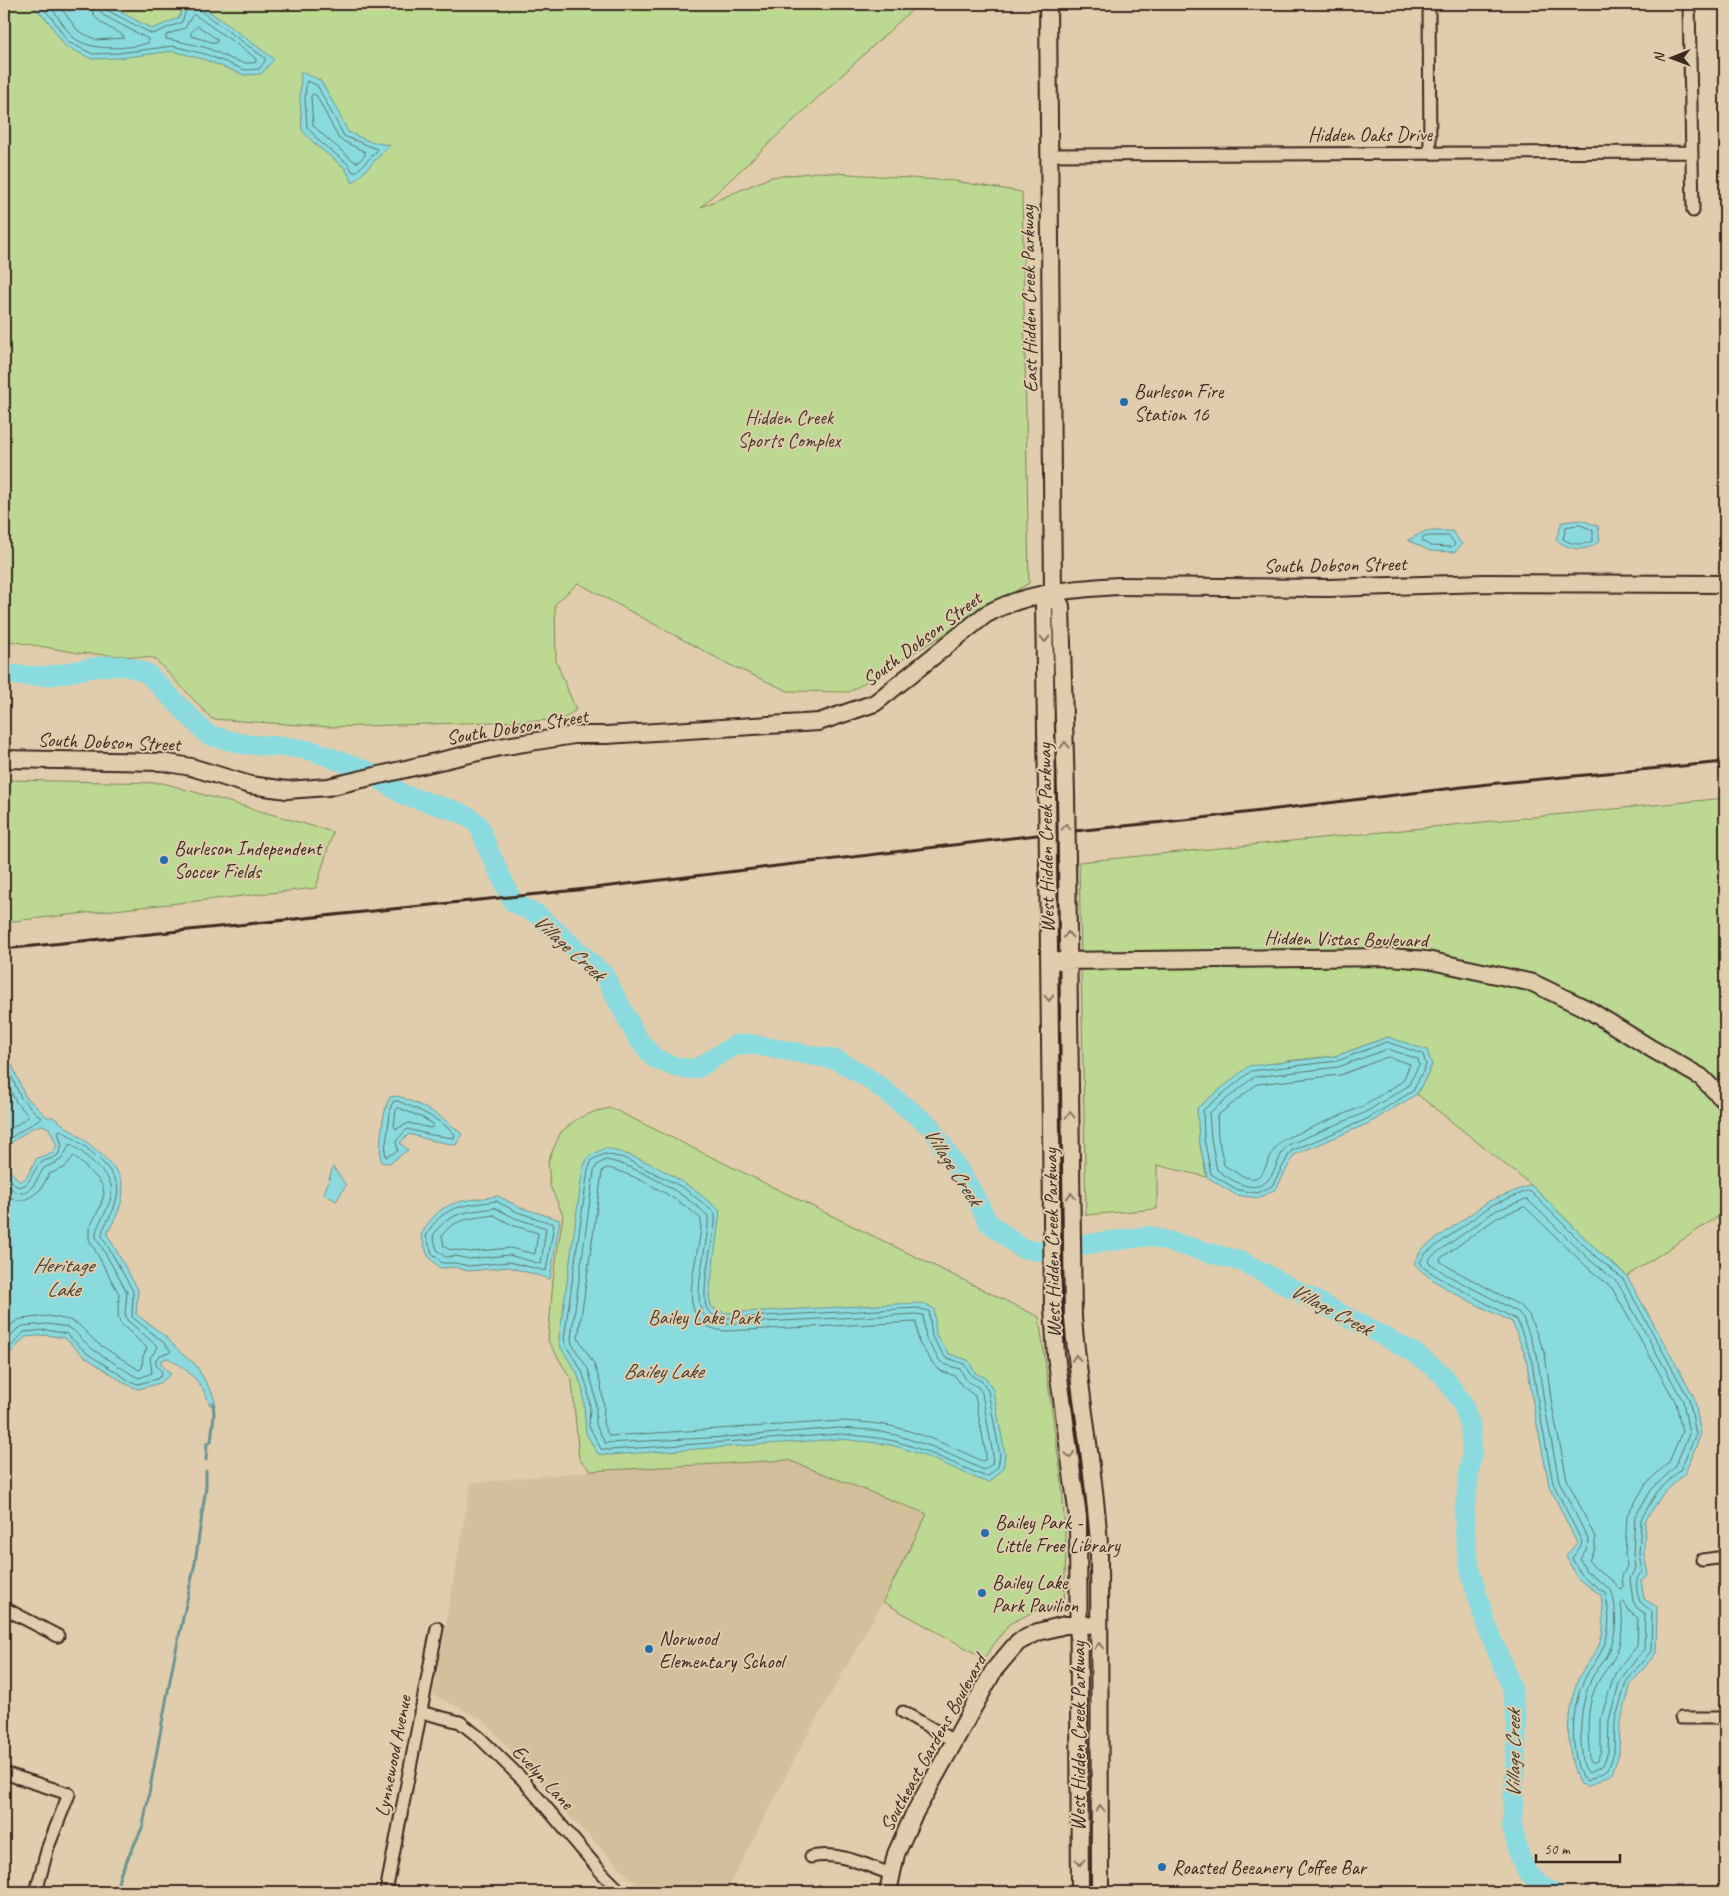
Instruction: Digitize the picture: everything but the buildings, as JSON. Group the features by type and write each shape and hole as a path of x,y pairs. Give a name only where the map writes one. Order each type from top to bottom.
{"main road":[{"name":"East Hidden Creek Parkway","path":"1048,4 1053,593"},
{"name":"South Dobson Street","path":"4,760 162,762 191,766 250,786 286,790 328,787 500,747 574,735 606,735 819,722 874,703 985,615 996,609 1030,597 1084,588 1119,586 1329,588 1484,583 1725,584"},
{"name":"West Hidden Creek Parkway","path":"1080,1892 1078,1517 1062,1406 1053,1308 1044,606 1053,593 1061,606 1069,961 1073,1318 1099,1544 1100,1892"},
{"name":"Hidden Vistas Boulevard","path":"1049,962 1380,957 1427,960 1533,984 1589,1010 1701,1077 1725,1101"},
{"name":"Southeast Gardens Boulevard","path":"888,1892 896,1854 913,1816 994,1670 1018,1642 1038,1632 1065,1626 1098,1625"}],"street":[{"path":"1429,4 1430,152"},
{"path":"1690,4 1693,211"},
{"name":"Hidden Oaks Drive","path":"1049,155 1692,152"},
{"path":"1702,1560 1725,1558"},
{"path":"4,1608 58,1636"},
{"name":"Lynnewood Avenue","path":"386,1892 437,1628"},
{"name":"Evelyn Lane","path":"420,1712 460,1722 480,1738 522,1779 621,1892"},
{"path":"903,1712 954,1741"},
{"path":"1682,1718 1725,1718"},
{"path":"4,1773 69,1794 48,1847 36,1892"},
{"path":"811,1857 831,1854 891,1874"}],"shaded area":[{"name":"Norwood Elementary School","path":"788,1460 928,1514 883,1602 801,1747 726,1892 644,1892 576,1823 482,1719 433,1695 471,1483 591,1471"}],"green space":[{"name":"Hidden Creek Sports Complex","path":"4,4 918,4 701,207 771,177 820,172 954,181 1022,192 1029,583 849,692 788,691 728,664 578,583 555,604 556,661 576,710 561,720 330,727 212,719 154,658 79,653 4,640"},
{"name":"Burleson Independent Soccer Fields","path":"4,780 163,783 333,832 316,888 4,922"},
{"path":"1725,798 1725,1212 1627,1276 1599,1252 1531,1185 1417,1094 1432,1065 1388,1037 1336,1056 1286,1061 1199,1140 1207,1177 1157,1165 1157,1209 1086,1215 1079,862"},
{"name":"Bailey Lake Park","path":"611,1108 1039,1317 1062,1484 1066,1549 1064,1605 1039,1609 1009,1624 984,1658 883,1602 927,1514 788,1460 591,1471 579,1459 572,1381 548,1341 553,1280 563,1215 550,1186 548,1161 561,1132 577,1119 596,1111"}],"water":[{"path":"31,4 106,4 152,29 179,18 184,4 196,4 202,6 274,59 261,74 244,75 203,59 173,51 119,58 92,59 65,46 48,21"},
{"path":"301,72 320,80 348,132 371,142 390,145 353,183 345,168 316,145 302,130"},
{"path":"1581,520 1598,526 1600,541 1589,547 1578,549 1556,540 1562,522"},
{"path":"1426,531 1452,531 1462,544 1455,552 1430,551 1408,540"},
{"path":"1388,1037 1427,1050 1432,1065 1417,1094 1369,1123 1294,1155 1276,1189 1258,1198 1236,1195 1207,1177 1199,1140 1197,1108 1249,1066 1336,1056"},
{"name":"Heritage Lake","path":"4,1046 25,1096 47,1117 53,1117 103,1156 119,1174 123,1190 121,1203 107,1234 138,1290 136,1314 166,1337 182,1354 196,1365 212,1393 216,1405 210,1405 194,1377 168,1358 161,1360 161,1364 171,1374 160,1383 138,1389 128,1385 85,1357 65,1338 47,1335 25,1337 4,1360 4,1164 20,1182 26,1178 37,1158 53,1153 57,1145 49,1128 42,1125 32,1128 4,1148"},
{"path":"398,1096 416,1103 447,1121 462,1134 456,1145 409,1134 400,1143 408,1150 390,1163 381,1162 381,1138 387,1103 390,1097"},
{"name":"Bailey Lake","path":"605,1148 637,1158 667,1172 695,1190 720,1211 709,1297 712,1308 725,1313 917,1303 926,1304 934,1309 936,1335 949,1354 968,1360 975,1373 986,1378 993,1390 1005,1454 1003,1469 990,1482 983,1481 903,1448 840,1439 609,1455 598,1454 586,1433 583,1391 577,1373 561,1348 559,1339 583,1168 588,1157"},
{"path":"333,1167 346,1185 336,1201 324,1194"},
{"path":"1531,1185 1599,1252 1627,1276 1694,1397 1701,1434 1685,1473 1662,1495 1645,1521 1644,1554 1648,1575 1641,1580 1644,1599 1657,1607 1656,1653 1631,1684 1620,1723 1619,1754 1612,1774 1587,1787 1579,1783 1574,1770 1569,1743 1569,1717 1574,1690 1579,1677 1596,1651 1601,1638 1603,1631 1602,1602 1601,1595 1577,1578 1566,1556 1577,1543 1549,1485 1526,1357 1512,1322 1445,1288 1414,1263 1422,1249 1489,1201"},
{"path":"498,1196 519,1207 560,1220 550,1279 509,1267 468,1271 455,1267 440,1268 428,1256 421,1235 436,1214 444,1208 462,1201"}],"waterway":[{"name":"Village Creek","path":"4,674 48,676 101,666 124,666 136,669 148,674 208,735 243,744 313,751 367,771 404,795 456,811 469,817 479,825 513,902 538,915 604,975 638,1039 654,1058 673,1066 689,1069 698,1068 735,1045 750,1044 837,1060 868,1078 929,1125 971,1189 988,1222 1021,1248 1036,1251 1149,1236 1243,1262 1415,1353 1444,1376 1463,1404 1470,1425 1472,1450 1464,1515 1466,1546 1471,1574 1486,1624 1512,1688 1517,1727 1512,1826 1520,1857 1527,1872 1544,1888 1553,1892"},
{"path":"206,1460 207,1443 211,1442 214,1414 213,1403"},
{"path":"116,1892 120,1875 143,1826 173,1664 195,1563 206,1487 206,1471"}],"railway":[{"path":"4,949 577,890 1045,834 1193,819 1488,784 1725,762"}],"place":[{"name":"Burleson Fire Station 16","path":"1124,402"},
{"name":"Burleson Independent Soccer Fields","path":"164,860"},
{"name":"Bailey Park - Little Free Library","path":"985,1533"},
{"name":"Bailey Lake Park Pavilion","path":"982,1593"},
{"name":"Norwood Elementary School","path":"649,1649"},
{"name":"Roasted Beeanery Coffee Bar","path":"1162,1867"}]}
